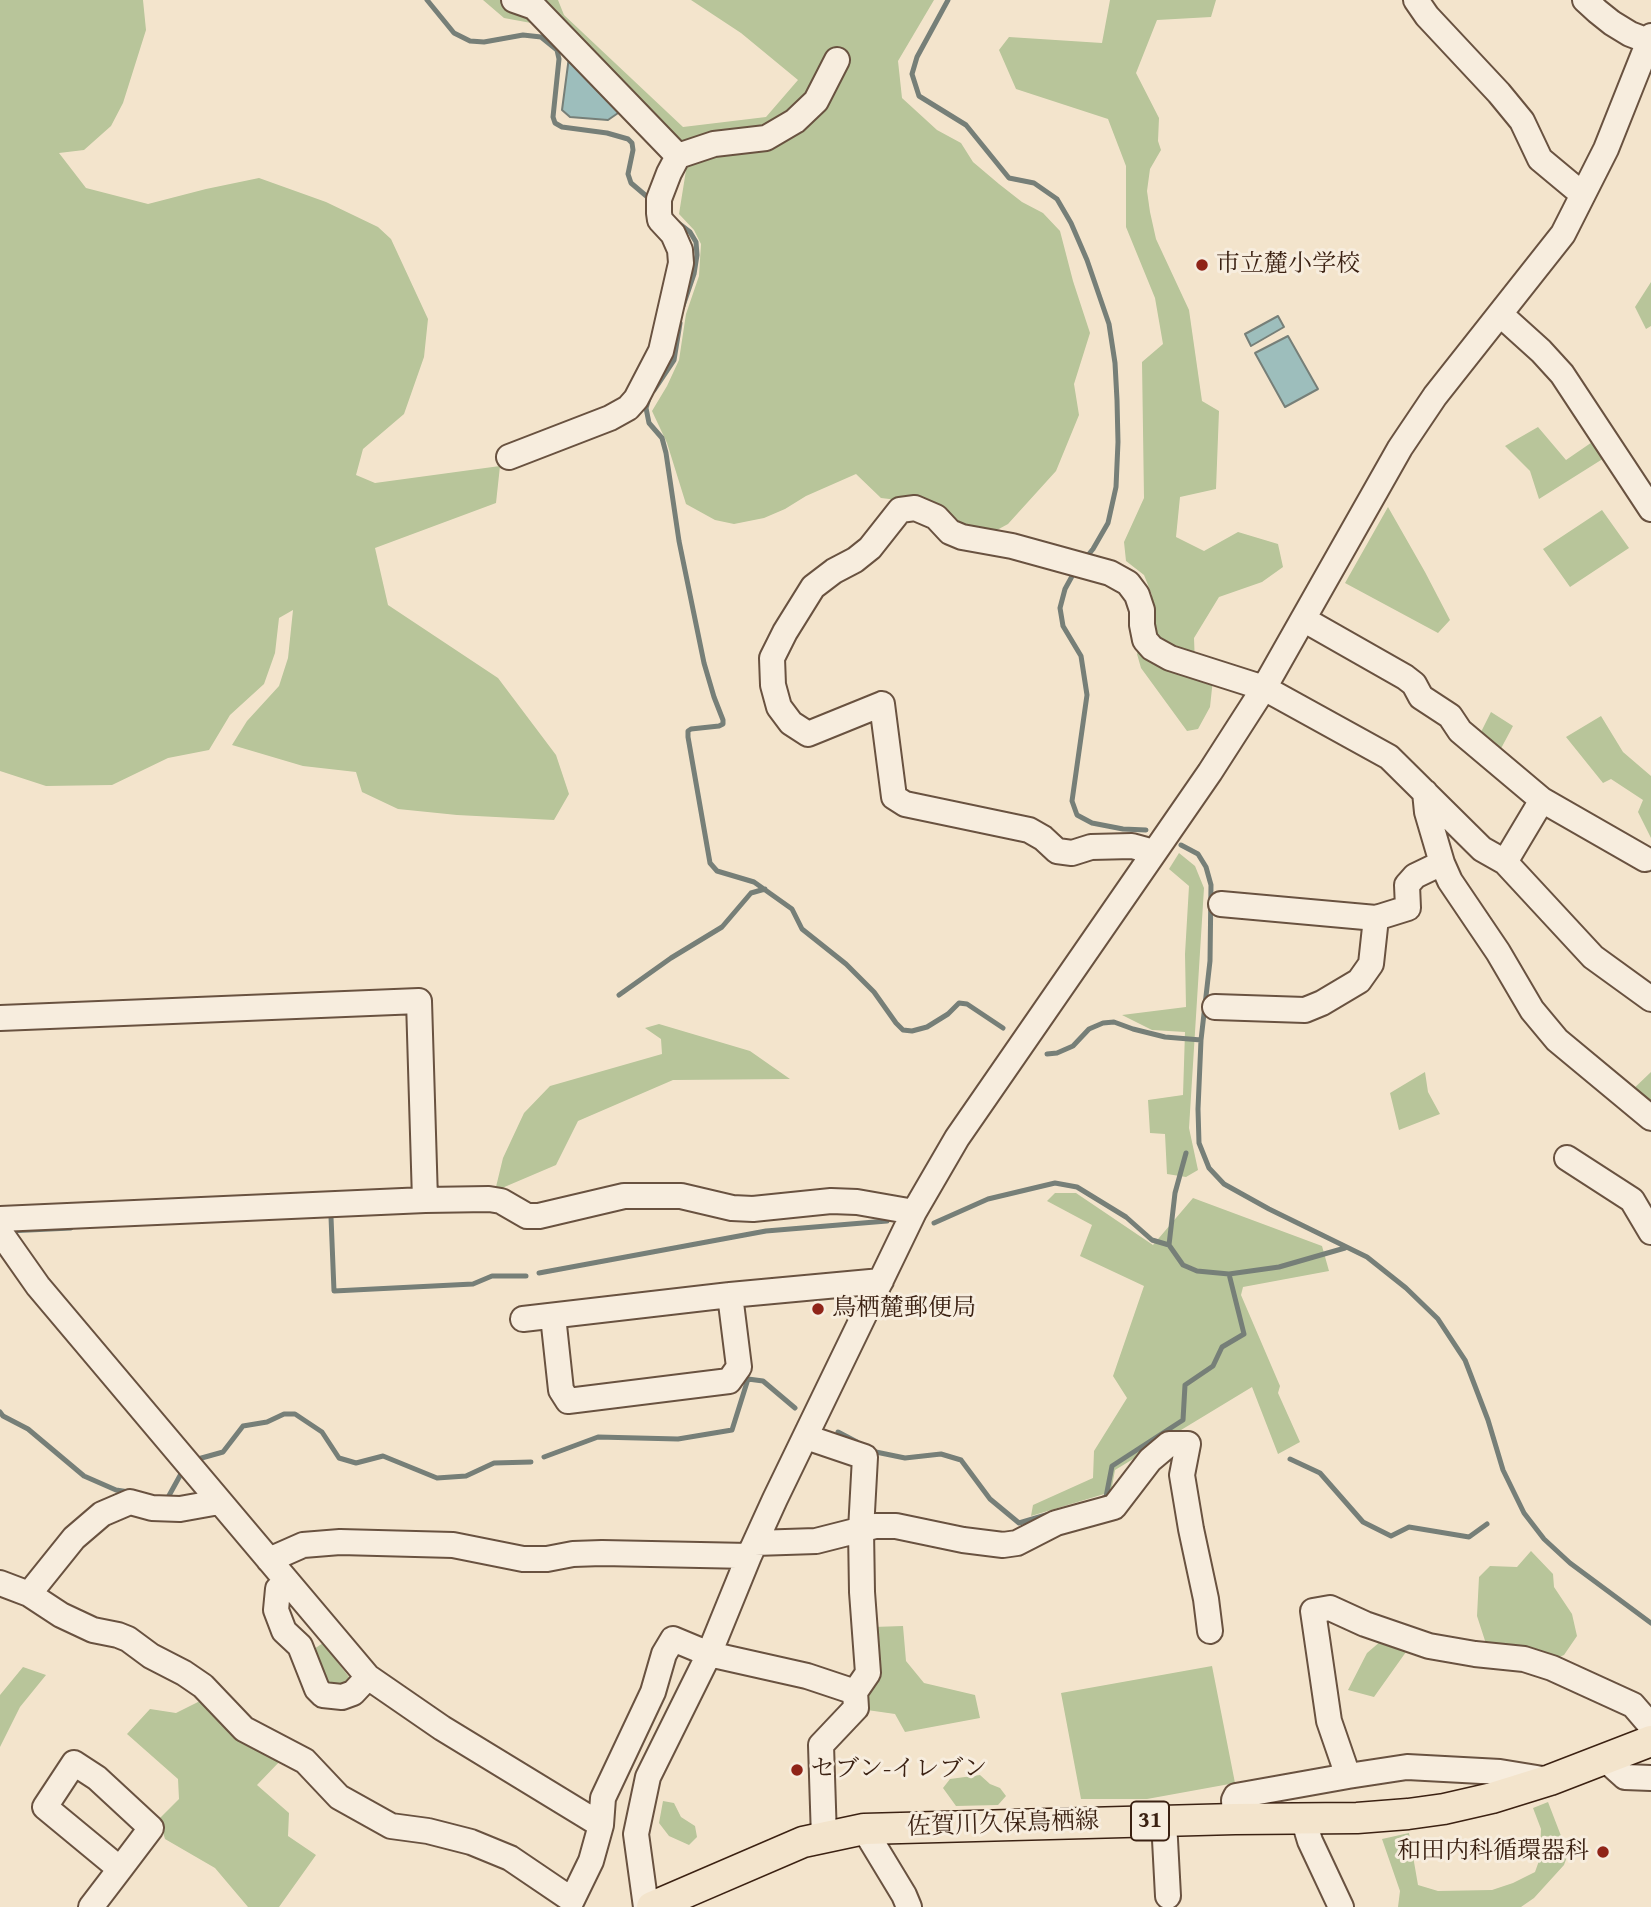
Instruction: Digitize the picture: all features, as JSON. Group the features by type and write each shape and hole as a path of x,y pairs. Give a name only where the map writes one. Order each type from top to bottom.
{"main road":[{"name":"佐賀川久保鳥栖線","path":"652,1907 803,1842 864,1829 1357,1818 1432,1810 1492,1798 1550,1780 1651,1741"}],"street":[{"path":"514,0 534,7 678,156"},
{"path":"1416,0 1427,16 1522,121 1540,159 1583,194"},
{"path":"646,1907 636,1834 648,1777 709,1654 752,1550 914,1212 957,1138 1210,772 1264,688 1400,448 1435,396 1563,234 1606,149 1650,40 1630,34 1612,23 1585,0"},
{"path":"509,457 610,418 628,408 636,399 661,351 681,263 674,234 660,220 659,206 668,173 678,156 714,144 766,138 795,121 816,101 837,60"},
{"path":"1500,314 1562,374 1651,509"},
{"path":"1154,852 1132,846 1091,847 1072,853 1057,851 1029,830 905,804 894,797 882,704 808,734 791,723 779,707 773,685 772,658 813,587 870,548 900,510 915,508 936,517 950,531 962,537 1012,546 1110,573 1128,583 1137,595 1142,610 1145,640 1152,648 1170,658 1264,688 1389,757 1482,849 1505,862 1593,957 1651,999"},
{"path":"1303,619 1405,677 1414,684 1421,697 1450,716 1460,731 1542,800 1644,859"},
{"path":"1425,792 1427,812 1450,881 1498,952 1532,1010 1557,1040 1651,1118"},
{"path":"1505,862 1542,800"},
{"path":"1221,904 1376,918 1408,908 1407,885 1415,876 1442,863"},
{"path":"1214,1007 1305,1010 1322,1003 1359,981 1371,964 1376,918"},
{"path":"0,1018 419,1001 425,1200"},
{"path":"1567,1158 1632,1200 1651,1232"},
{"path":"601,1825 442,1728 368,1677 37,1286 1,1233 425,1200 489,1199 501,1201 527,1216 539,1216 624,1196 681,1196 732,1208 753,1209 858,1202 914,1212"},
{"path":"523,1320 881,1281"},
{"path":"552,1316 561,1390 568,1401 729,1381 739,1367 730,1296"},
{"path":"806,1437 865,1457 861,1530 868,1674 855,1692 856,1708 821,1745 824,1838"},
{"path":"269,1560 303,1545 340,1542 453,1545 523,1559 547,1559 573,1554 752,1550 816,1541 875,1525 896,1525 1003,1545 1017,1542 1056,1523 1114,1507 1150,1460 1169,1444 1188,1444 1182,1475 1210,1631"},
{"path":"29,1594 74,1538 102,1514 130,1502 152,1508 180,1509 219,1502"},
{"path":"0,1583 29,1594 61,1615 93,1630 128,1639 151,1656 184,1673 203,1686 244,1729 305,1761 339,1797 391,1826 428,1831 471,1842 510,1858 572,1900 591,1861 601,1825 603,1798 653,1692 664,1654 674,1639 709,1654 807,1676 855,1692"},
{"path":"287,1583 278,1589 276,1610 284,1630 300,1646 317,1689 323,1695 342,1697 353,1693 368,1677"},
{"path":"1348,1776 1329,1721 1313,1611 1330,1608 1365,1624 1429,1646 1524,1659 1552,1668 1633,1705 1651,1726"},
{"path":"1605,1759 1625,1777 1651,1778"},
{"path":"1235,1819 1236,1796 1407,1767 1500,1772 1550,1780"},
{"path":"1303,1818 1310,1841 1341,1907"},
{"path":"1164,1821 1168,1896"},
{"path":"864,1829 909,1907"},
{"path":"91,1907 120,1869"}],"green space":[{"path":"0,0 143,0 146,30 123,103 111,126 84,150 59,153 86,188 148,204 259,178 326,202 378,227 391,239 428,319 424,357 404,414 363,449 356,475 375,483 500,466 496,503 375,548 388,605 498,678 556,755 569,794 554,820 398,809 362,792 356,772 303,766 232,745 247,721 279,686 288,658 293,610 279,618 275,653 264,684 230,715 209,750 168,758 112,785 46,786 0,771"},
{"path":"483,0 558,0 564,15 683,127 766,117 798,80 741,33 691,0 934,0 898,61 902,98 937,130 961,143 973,162 1022,202 1043,213 1060,231 1090,333 1074,384 1079,415 1056,471 1008,524 986,536 906,501 881,498 856,474 764,518 734,524 715,520 686,504 667,443 652,411 679,360 686,314 699,276 701,244 694,230 679,214 687,164 542,25 504,18"},
{"path":"1110,0 1216,0 1211,17 1157,20 1136,73 1159,118 1158,141 1161,150 1150,169 1147,191 1156,239 1189,310 1202,401 1219,411 1216,489 1180,497 1176,537 1204,551 1238,532 1278,544 1283,567 1262,582 1219,597 1194,638 1195,665 1213,679 1210,707 1198,729 1187,731 1141,668 1137,654 1149,626 1152,595 1144,575 1126,561 1124,542 1144,498 1142,362 1163,344 1155,298 1126,227 1126,166 1108,119 1016,89 999,50 1009,37 1102,43"},
{"path":"1651,282 1651,326 1646,329 1635,307"},
{"path":"1538,427 1566,460 1598,438 1609,455 1539,499 1530,471 1505,446"},
{"path":"1388,507 1450,620 1438,633 1345,583"},
{"path":"1602,510 1629,548 1570,587 1543,549"},
{"path":"1491,712 1513,726 1497,756 1478,738"},
{"path":"1601,716 1623,752 1651,776 1651,838 1638,812 1643,800 1611,779 1603,783 1566,737"},
{"path":"1179,853 1195,866 1204,888 1189,1128 1198,1170 1186,1177 1167,1174 1165,1134 1150,1133 1148,1100 1183,1095 1185,1032 1152,1030 1122,1015 1186,1007 1185,954 1189,886 1169,869"},
{"path":"659,1024 750,1051 790,1079 673,1080 578,1121 556,1165 495,1191 503,1158 524,1113 550,1086 662,1054 661,1039 645,1028"},
{"path":"1425,1072 1428,1092 1440,1114 1399,1130 1390,1093"},
{"path":"1651,1072 1651,1114 1629,1093"},
{"path":"1055,1193 1076,1193 1153,1245 1193,1198 1322,1246 1329,1271 1243,1287 1241,1295 1280,1386 1278,1393 1300,1442 1278,1454 1252,1387 1115,1470 1111,1492 1031,1516 1033,1505 1093,1478 1094,1451 1127,1398 1113,1376 1144,1286 1080,1256 1092,1225 1047,1201"},
{"path":"1531,1551 1553,1574 1554,1587 1572,1614 1577,1636 1564,1655 1552,1660 1488,1650 1477,1616 1479,1577 1490,1566 1517,1567"},
{"path":"903,1626 906,1661 924,1683 975,1695 980,1718 905,1732 895,1714 867,1710 862,1701 873,1627"},
{"path":"1381,1641 1406,1652 1374,1697 1348,1690 1367,1653"},
{"path":"323,1643 352,1681 340,1690 323,1686 314,1649"},
{"path":"1212,1666 1235,1783 1147,1799 1081,1799 1061,1693"},
{"path":"23,1667 46,1675 20,1707 0,1747 0,1695"},
{"path":"202,1700 282,1759 257,1785 289,1813 288,1836 316,1855 279,1907 248,1907 215,1868 165,1839 159,1819 179,1799 178,1779 127,1734 150,1709 176,1713"},
{"path":"980,1775 1000,1788 1006,1796 998,1805 956,1806 943,1788 950,1779"},
{"path":"663,1801 674,1803 681,1817 695,1826 697,1837 689,1845 669,1836 659,1823"},
{"path":"1548,1802 1568,1854 1564,1865 1534,1898 1521,1907 1398,1907 1400,1891 1382,1839 1409,1833 1418,1885 1438,1891 1492,1890 1535,1872 1540,1858 1541,1829 1533,1808"}],"water":[{"path":"569,57 621,111 608,120 570,117 562,110"},
{"path":"1278,316 1284,327 1251,346 1245,334"},
{"path":"1288,336 1318,389 1285,407 1255,353"}],"waterway":[{"path":"427,0 454,33 470,41 484,42 523,35 541,37 557,50 559,59 553,117 555,123 562,127 607,133 628,139 633,150 628,174 631,183 651,200"},
{"path":"948,0 917,57 912,74 919,96 966,125 1009,178 1034,183 1057,199 1087,260 1109,324 1117,400 1116,487 1108,523 1085,559"},
{"path":"677,222 690,232 696,242 697,255 694,274 683,306"},
{"path":"654,390 674,360 680,323"},
{"path":"649,398 646,408 649,423 662,438 666,453 679,541 704,663 723,720 723,724 719,726 688,731 710,863 717,871 754,882 792,909 802,929 846,964 874,992 903,1030 912,1031 927,1027 948,1014 959,1003 967,1004 1003,1028"},
{"path":"1076,569 1065,589 1060,608 1063,626 1081,656 1087,695 1072,801 1077,815 1092,823 1146,830"},
{"path":"1181,845 1198,854 1206,867 1211,885 1210,961 1201,1040 1198,1109 1199,1143 1209,1168 1224,1184 1367,1257 1406,1288 1438,1319 1465,1360 1488,1420 1503,1470 1524,1513 1544,1539 1570,1563 1651,1623"},
{"path":"619,995 671,958 722,927 751,893 765,889"},
{"path":"1047,1054 1073,1046 1089,1029 1103,1023 1114,1022 1165,1037 1201,1040"},
{"path":"1169,1245 1175,1193 1186,1153"},
{"path":"934,1223 988,1199 1055,1183 1077,1187 1126,1217 1152,1240 1169,1245 1183,1265 1197,1271 1229,1274 1279,1267 1345,1248"},
{"path":"331,1217 334,1291 473,1284 492,1276 526,1276"},
{"path":"539,1273 766,1231 887,1221"},
{"path":"8,1231 71,1228"},
{"path":"1103,1498 1106,1497 1112,1466 1183,1420 1185,1385 1213,1366 1222,1347 1244,1334 1229,1274"},
{"path":"544,1457 598,1437 678,1439 732,1430 748,1379 763,1381 795,1408"},
{"path":"0,1412 28,1429 84,1476 116,1490 129,1492"},
{"path":"198,1459 223,1452 243,1426 267,1422 284,1414 295,1414 322,1432 339,1458 356,1463 383,1456 437,1478 466,1476 494,1463 531,1462"},
{"path":"838,1432 857,1442"},
{"path":"871,1451 905,1458 941,1454 961,1460 990,1499 1019,1523 1046,1515"},
{"path":"1290,1459 1320,1473 1363,1522 1391,1536 1409,1527 1469,1537 1487,1524"},
{"path":"166,1501 182,1472"}],"place":[{"name":"市立麓小学校","path":"1202,265"},
{"name":"鳥栖麓郵便局","path":"818,1309"},
{"name":"セブン-イレブン","path":"797,1770"},
{"name":"和田内科循環器科","path":"1603,1852"}]}
